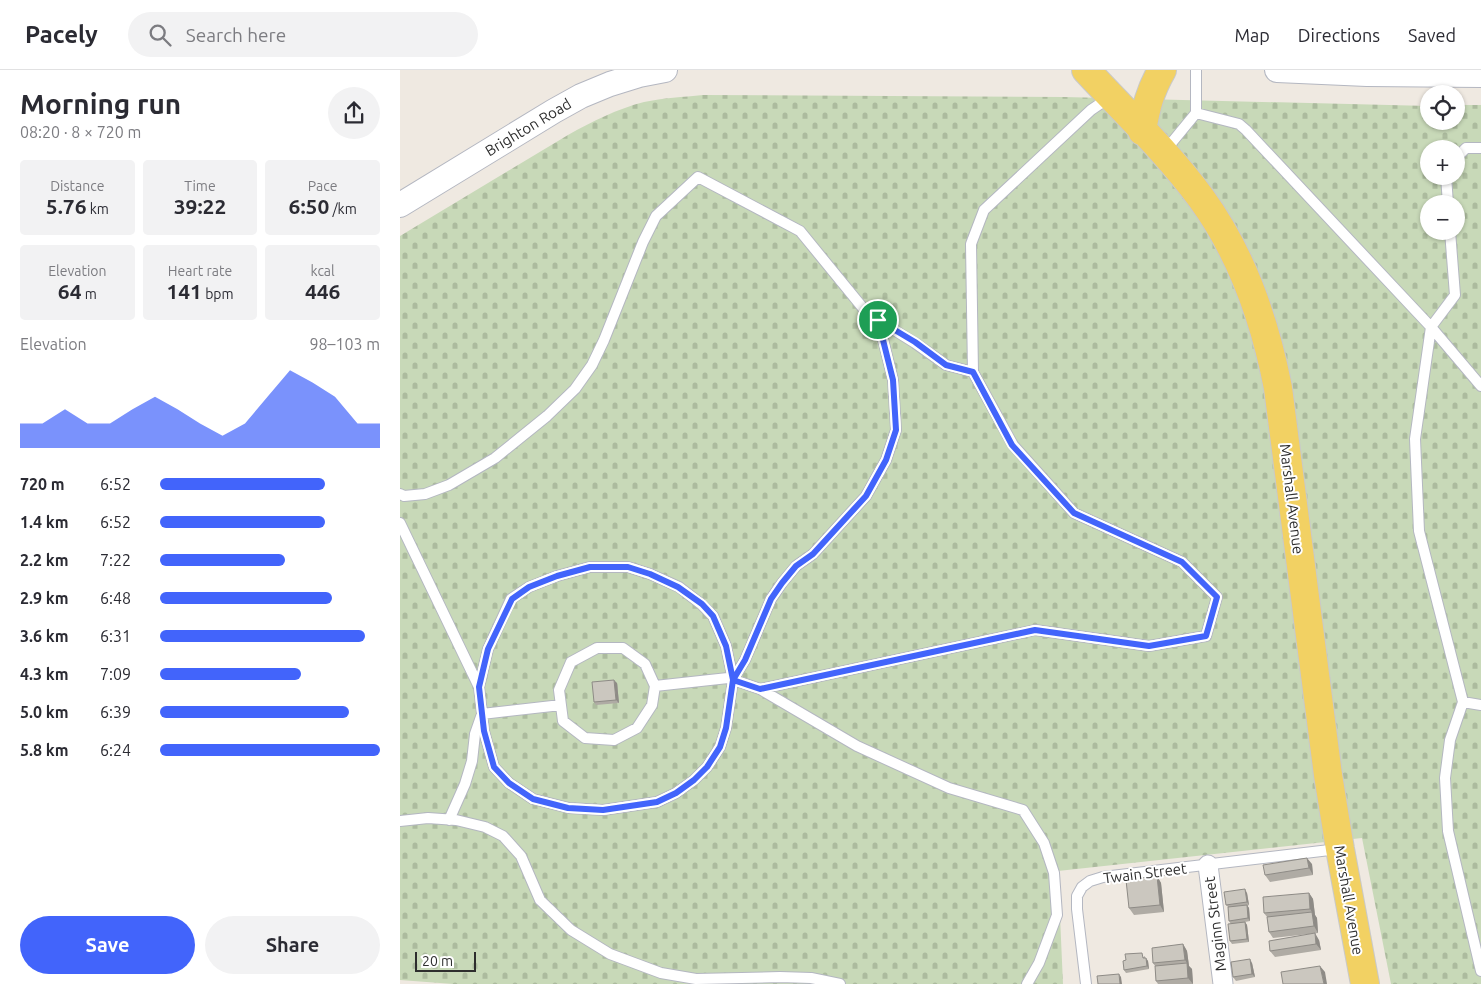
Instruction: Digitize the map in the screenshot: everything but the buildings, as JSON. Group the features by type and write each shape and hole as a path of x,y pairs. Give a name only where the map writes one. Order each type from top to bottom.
{"main road":[{"name":"Marshall Avenue","path":"1086,70 1182,174 1202,200 1235,256 1263,324 1272,358 1279,398 1328,775 1365,984"},
{"path":"1142,130 1149,96 1162,70"}],"street":[{"name":"Brighton Road","path":"400,206 554,110 581,96 639,75 665,70"},
{"path":"1277,70 1346,74 1398,72 1481,75"},
{"name":"Maginn Street","path":"1208,864 1223,984"}],"lane":[{"path":"1163,153 1196,113 1196,70"},
{"path":"760,689 1035,630 1149,646 1206,636 1217,597 1182,562 1074,513 1012,445 973,372 971,244 984,210 1091,110 1111,96"},
{"path":"1196,113 1239,124 1246,130 1432,327 1481,386"},
{"path":"1465,149 1481,148"},
{"path":"400,494 404,496 425,494 449,485 495,458 547,416 574,389 592,365 604,340 643,242 656,216 698,178 800,232 867,313 915,342 946,365 973,372"},
{"path":"1451,240 1455,295 1432,327 1415,439 1419,531 1463,702 1450,740 1445,778 1448,832 1481,971"},
{"path":"733,680 745,660 771,599 782,583 796,566 813,554 866,496 886,460 896,430 893,380 878,320"},
{"path":"400,523 479,687 482,714 494,767 509,783 533,799 568,808 603,810 657,802 676,793 694,780 707,767 720,747 726,728 733,680 726,646 713,616 702,604 678,587 650,574 628,567 590,567 557,576 529,587 512,599 488,649 479,687"},
{"path":"597,648 623,648 645,664 655,686 652,705 637,728 614,740 585,738 563,722 559,690 571,662 597,648"},
{"path":"655,686 728,678 760,689 857,746 948,788 1023,810 1044,842 1054,873 1057,914 1039,963 1027,984"},
{"path":"1463,702 1481,705"},
{"path":"482,714 561,704"},
{"path":"449,820 465,784 472,761 475,734 482,714"},
{"path":"400,821 428,818 456,820 485,826 503,836 521,856 540,900 571,930 610,954 660,973 696,979 811,978 840,984"},
{"name":"Twain Street","path":"1086,984 1077,896 1082,887 1090,881 1103,877 1340,849"}],"green space":[{"path":"703,95 1064,97 1420,106 1420,130 1465,130 1465,105 1481,105 1481,984 1391,984 1362,838 1058,871 1063,984 453,984 400,980 400,236 596,120 644,102"}],"route":[{"path":"878,320 893,380 896,430 886,460 866,496 813,554 796,566 782,583 771,599 745,660 733,680 726,646 713,616 702,604 678,587 650,574 628,567 590,567 557,576 529,587 512,599 488,649 479,687 484,731 494,767 509,783 533,799 568,808 603,810 657,802 676,793 694,780 707,767 720,747 726,728 733,680 760,689 1035,630 1149,646 1206,636 1217,597 1182,562 1074,513 1012,445 973,372 946,365 915,342 878,320"}]}
